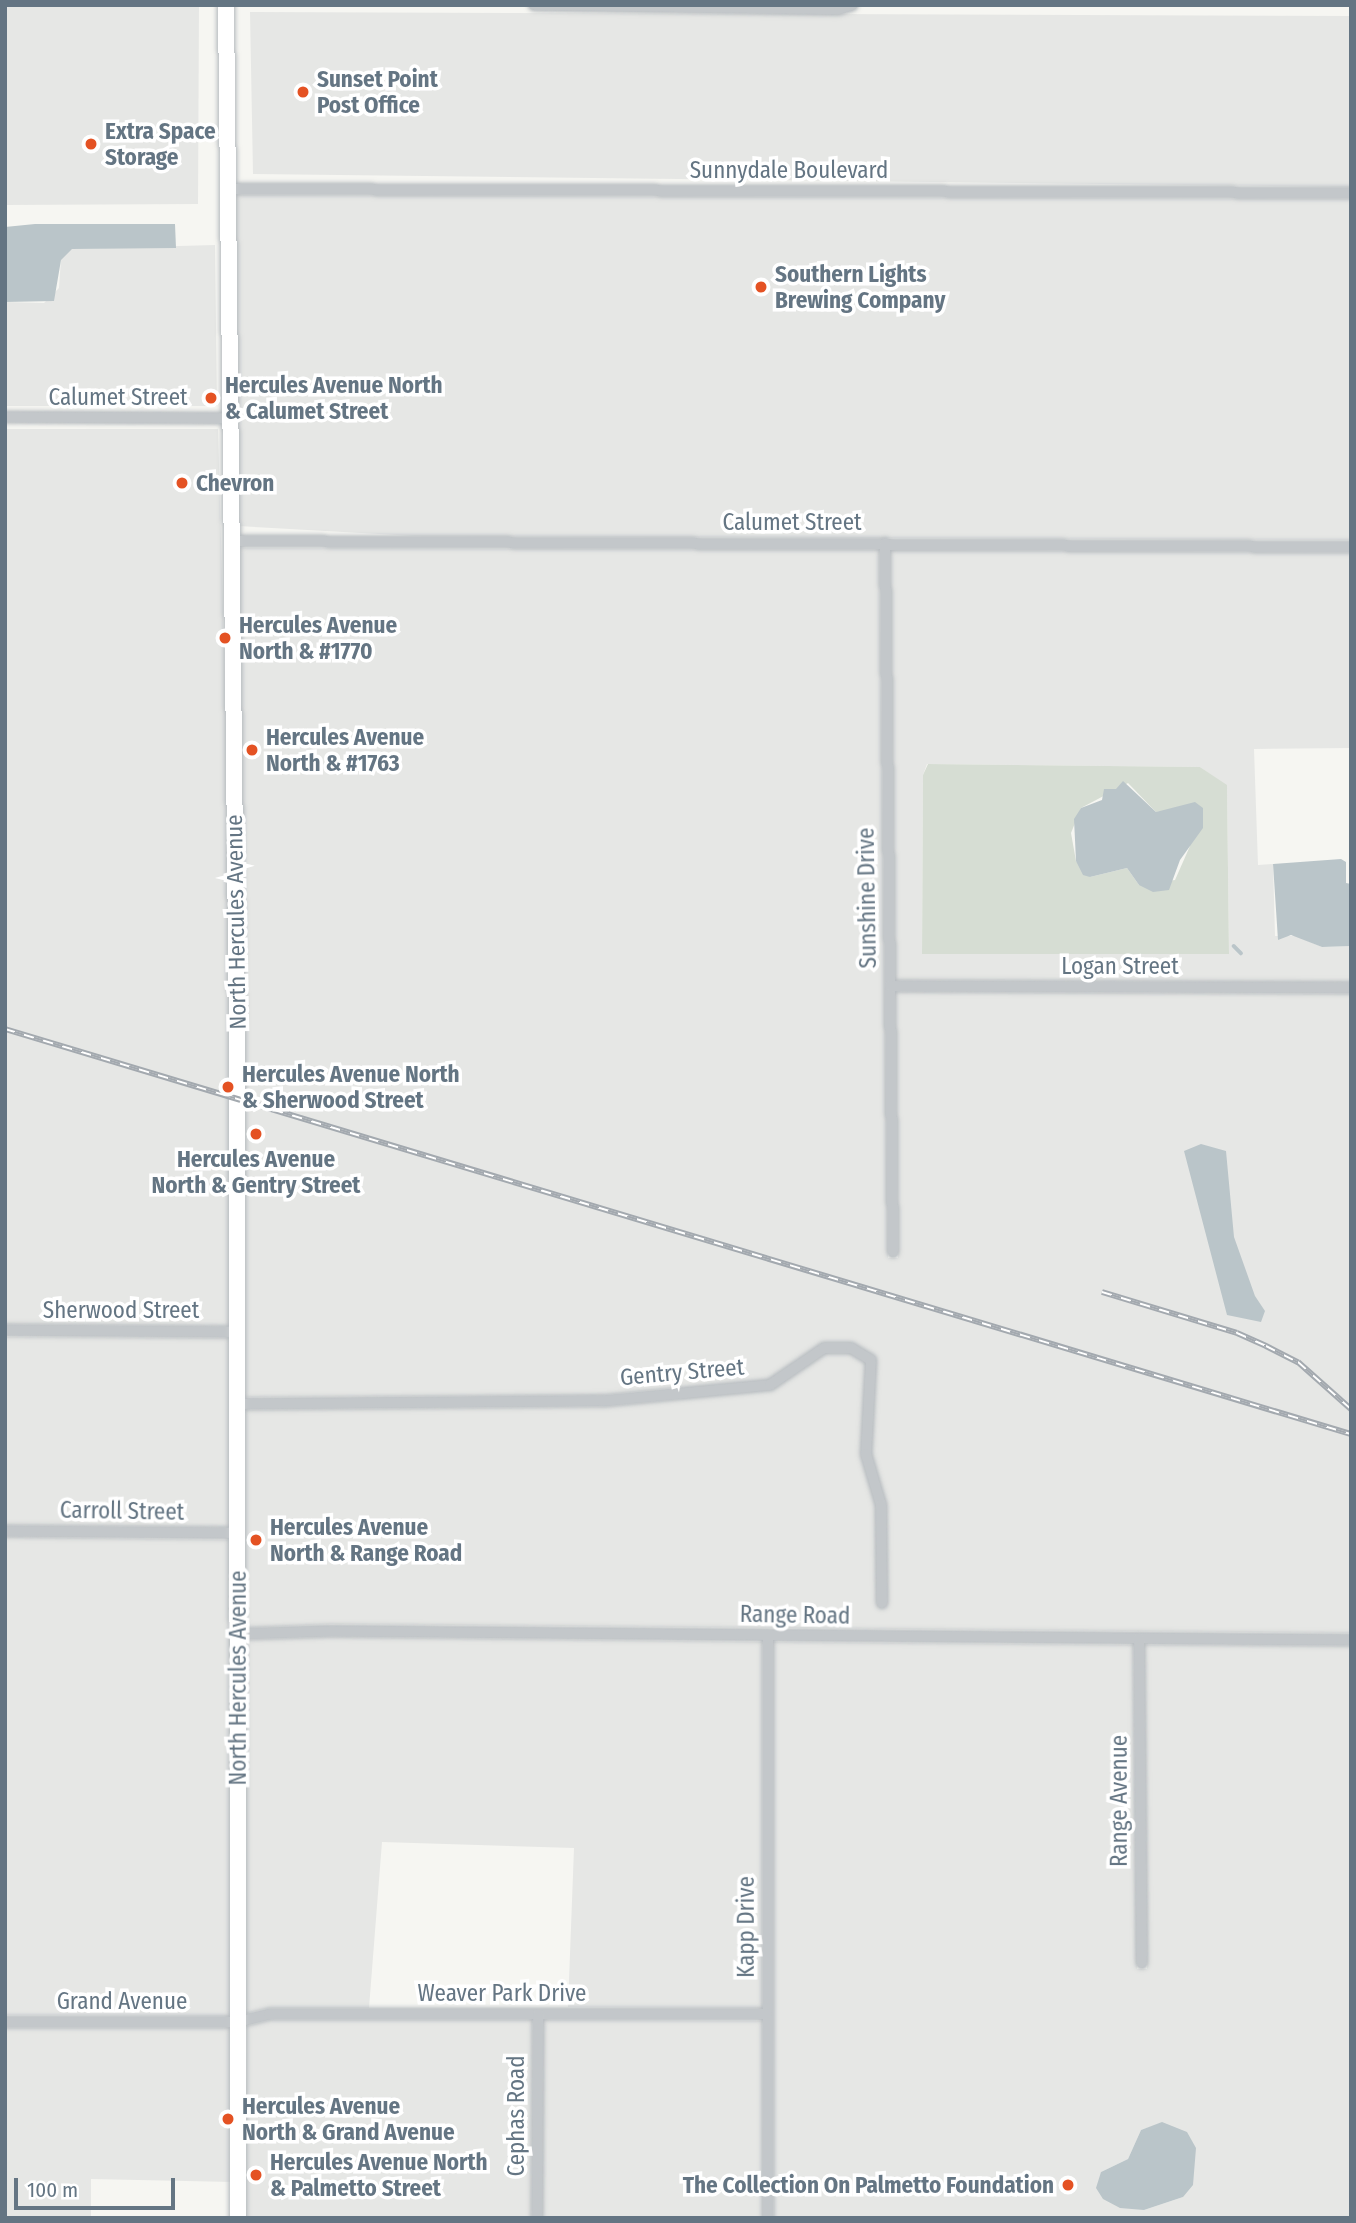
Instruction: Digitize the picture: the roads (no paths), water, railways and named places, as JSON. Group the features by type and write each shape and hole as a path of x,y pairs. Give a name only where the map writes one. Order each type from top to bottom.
{"street":[{"name":"North Hercules Avenue","path":"226,5 233,541 238,2218"},
{"path":"534,5 839,9 852,5"},
{"name":"Sunnydale Boulevard","path":"228,189 1351,193"},
{"name":"Calumet Street","path":"5,417 231,418"},
{"name":"Calumet Street","path":"233,541 1351,547"},
{"name":"Sunshine Drive","path":"885,543 893,1252"},
{"name":"Logan Street","path":"890,986 1351,988"},
{"name":"Sherwood Street","path":"5,1330 237,1332"},
{"name":"Gentry Street","path":"237,1404 603,1401 770,1385 824,1348 851,1348 871,1360 866,1454 881,1505 881,1603"},
{"name":"Carroll Street","path":"5,1531 237,1533"},
{"name":"Range Road","path":"238,1634 330,1630 1351,1640"},
{"name":"Kapp Drive","path":"768,1635 768,2218"},
{"name":"Range Avenue","path":"1139,1638 1142,1963"},
{"name":"Weaver Park Drive","path":"238,2022 270,2014 767,2014"},
{"name":"Cephas Road","path":"537,2218 538,2014"},
{"name":"Grand Avenue","path":"5,2022 238,2022"}],"waterway":[{"path":"1234,946 1241,953"}],"railway":[{"path":"5,1029 1351,1434"},
{"path":"1102,1292 1237,1333 1266,1346 1298,1362 1351,1409"}],"place":[{"name":"Sunset Point Post Office","path":"303,92"},
{"name":"Extra Space Storage","path":"91,144"},
{"name":"Southern Lights Brewing Company","path":"761,287"},
{"name":"Hercules Avenue North & Calumet Street","path":"211,398"},
{"name":"Chevron","path":"182,483"},
{"name":"Hercules Avenue North & #1770","path":"225,638"},
{"name":"Hercules Avenue North & #1763","path":"252,750"},
{"name":"Hercules Avenue North & Sherwood Street","path":"228,1087"},
{"name":"Hercules Avenue North & Gentry Street","path":"256,1134"},
{"name":"Hercules Avenue North & Range Road","path":"256,1540"},
{"name":"Hercules Avenue North & Grand Avenue","path":"228,2119"},
{"name":"Hercules Avenue North & Palmetto Street","path":"256,2175"},
{"name":"The Collection On Palmetto Foundation","path":"1068,2185"}]}
